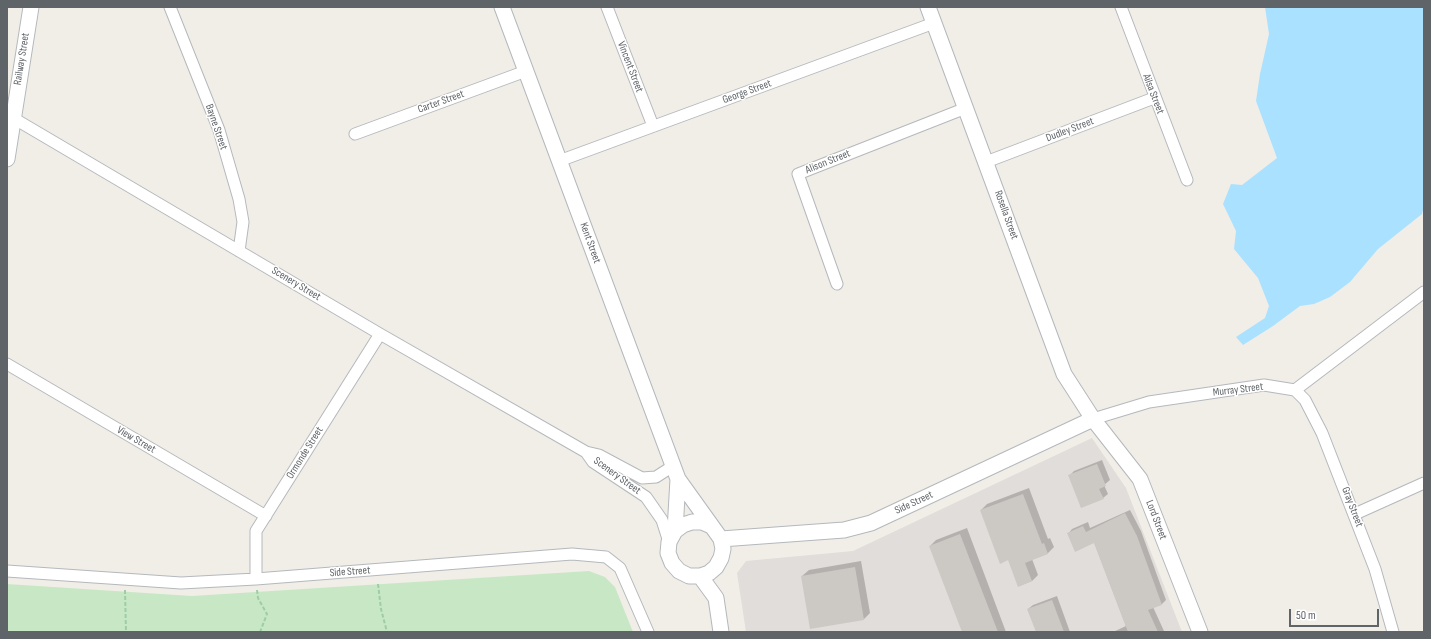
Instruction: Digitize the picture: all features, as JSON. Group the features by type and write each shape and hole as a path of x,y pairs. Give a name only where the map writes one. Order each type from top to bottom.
{"street":[{"name":"Railway Street","path":"7,159 10,116 30,7"},
{"name":"Bayne Street","path":"170,7 219,130 239,198 243,222 239,251"},
{"name":"Kent Street","path":"502,7 675,472 711,526"},
{"name":"Vincent Street","path":"607,7 653,126"},
{"name":"Rosella Street","path":"928,7 1064,374 1093,419"},
{"name":"Ailsa Street","path":"1121,7 1154,98 1187,180"},
{"name":"George Street","path":"559,161 934,23"},
{"name":"Carter Street","path":"355,134 526,71"},
{"name":"Dudley Street","path":"986,162 1154,98"},
{"name":"Alison Street","path":"836,284 798,174 966,108"},
{"name":"Scenery Street","path":"10,116 380,334 586,452 599,455 642,478 656,477 675,472"},
{"path":"1294,390 1424,292"},
{"name":"Ormonde Street","path":"256,579 256,532 380,334"},
{"name":"View Street","path":"7,364 266,516"},
{"name":"Murray Street","path":"1093,419 1149,402 1257,386 1264,385 1294,390"},
{"name":"Gray Street","path":"1294,390 1305,400 1313,413 1355,514 1375,569 1393,632"},
{"name":"Side Street","path":"721,539 844,530 871,523 1093,419"},
{"name":"Lord Street","path":"1093,419 1140,480 1200,632"},
{"name":"Scenery Street","path":"586,452 593,462 646,497 672,536"},
{"name":"Kent Street","path":"672,536 675,472"},
{"path":"1355,514 1424,482"},
{"path":"692,522 702,522 711,526 721,539 723,549 719,563 709,573 700,576 689,576 679,571 672,563 668,553 672,536 683,525 692,522"},
{"name":"Side Street","path":"7,571 181,583 256,579 572,554 606,557 620,568 648,632"},
{"path":"700,576 716,598 721,632"}],"path":[{"path":"124,579 126,632"},
{"path":"256,579 258,598 267,614 260,632"},
{"path":"378,584 381,609 387,632"}],"shaded area":[{"path":"1092,438 1126,488 1182,632 746,632 737,573 746,561 853,551"}],"green space":[{"path":"589,571 605,577 615,587 633,632 7,632 7,584 192,596"}],"water":[{"path":"1265,7 1424,7 1424,206 1422,214 1378,249 1350,282 1330,297 1314,304 1300,306 1273,326 1243,345 1236,337 1265,318 1269,306 1258,278 1234,249 1236,231 1223,204 1231,184 1242,185 1277,158 1256,101 1260,74 1269,34"}],"building":[{"path":"1097,464 1106,486 1099,489 1104,499 1081,508 1068,475"},
{"path":"1023,494 1042,544 1044,543 1048,554 1025,563 1032,581 1018,587 1008,560 1000,564 980,510"},
{"path":"1125,513 1137,536 1162,605 1148,610 1158,632 1128,632 1094,543 1075,552 1067,533 1083,526 1086,532"},
{"path":"960,534 998,632 962,632 929,546"},
{"path":"855,567 864,620 810,629 801,576"},
{"path":"1052,600 1064,632 1036,632 1027,609"}]}
